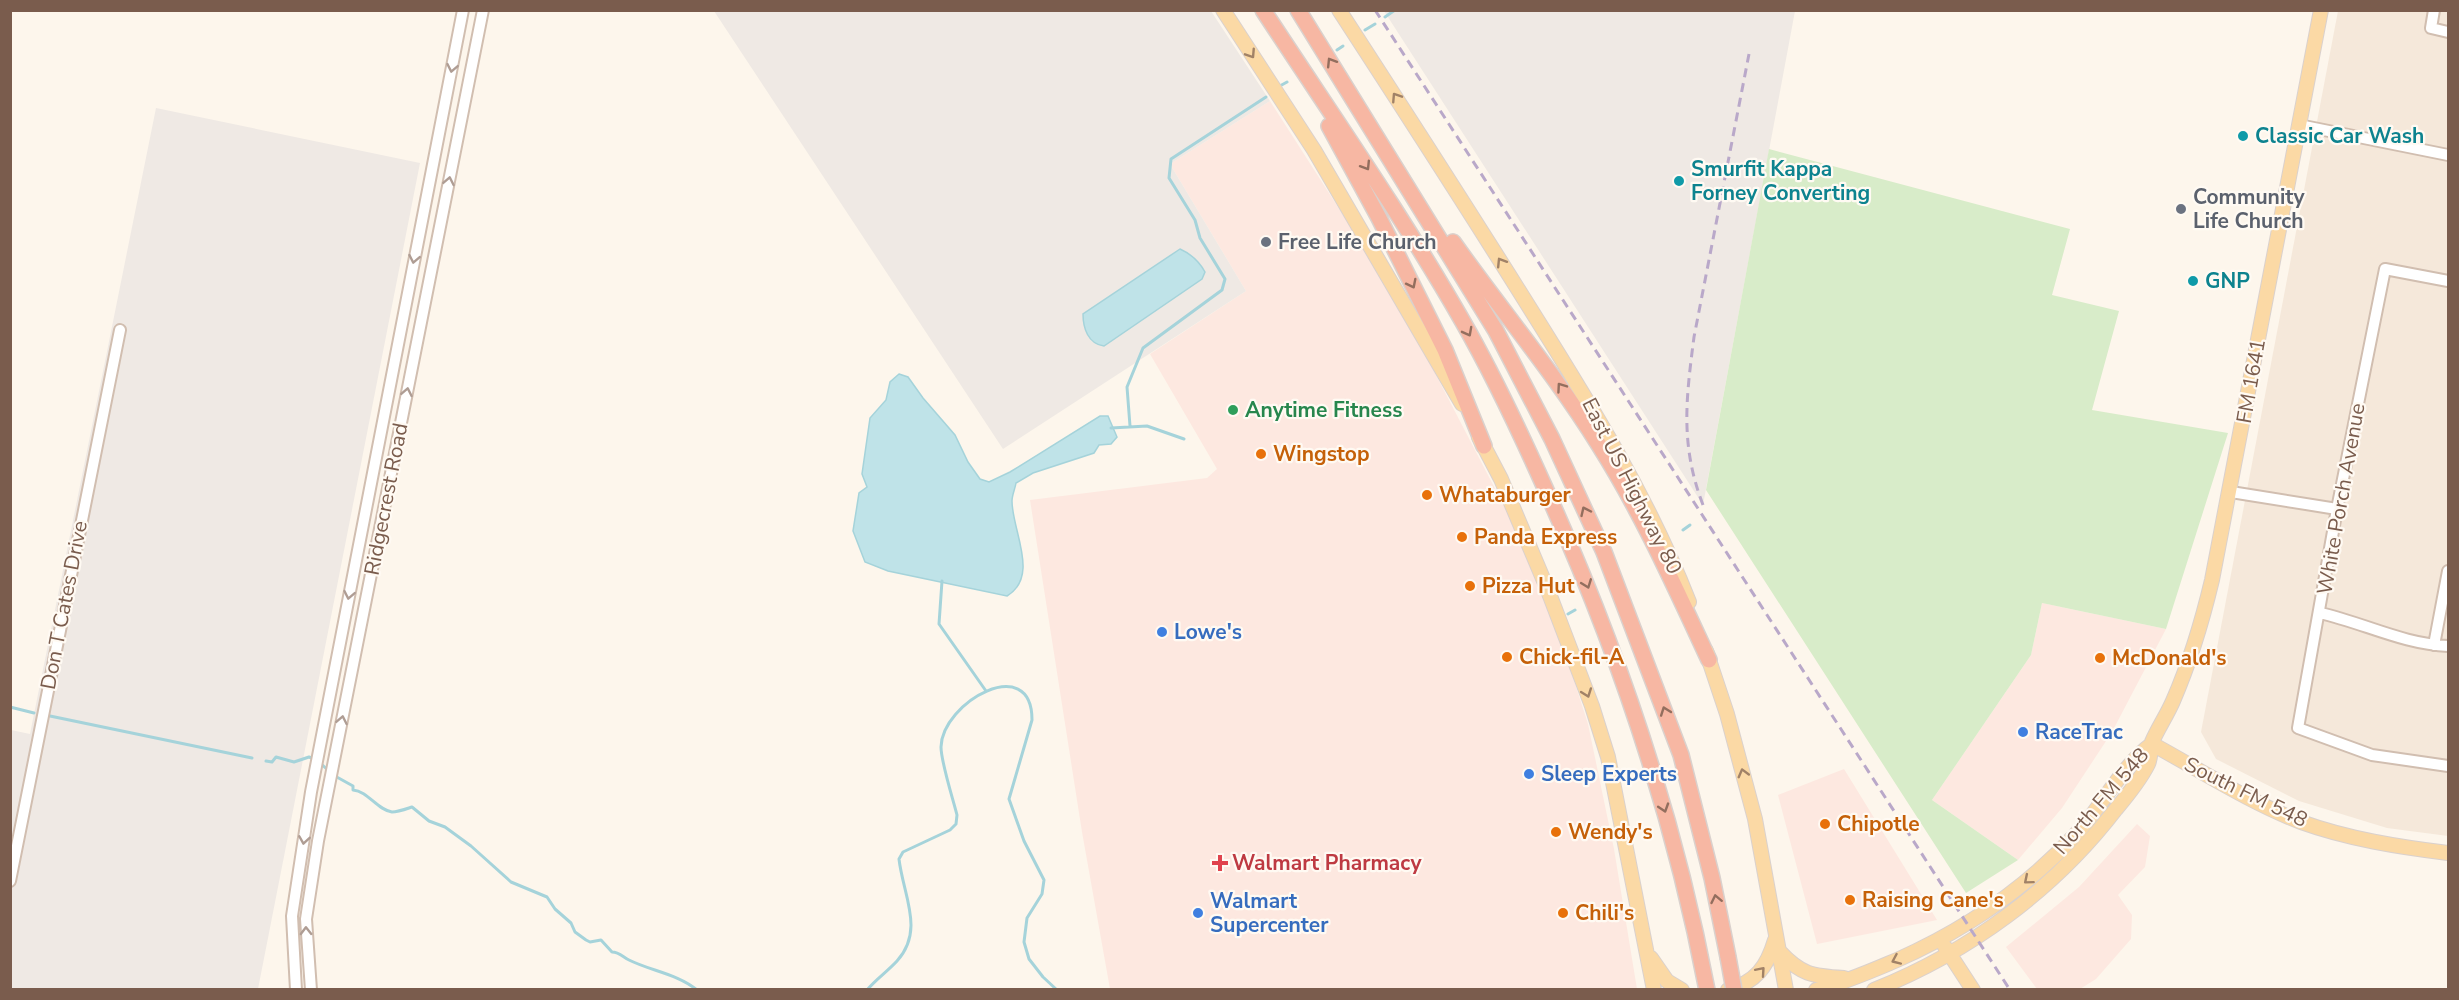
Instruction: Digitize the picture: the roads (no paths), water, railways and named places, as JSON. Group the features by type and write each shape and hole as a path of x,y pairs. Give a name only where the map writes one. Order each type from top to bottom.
{"highway":[{"path":"1263,10 1359,156 1463,322 1524,442 1580,566 1624,683 1670,826 1707,990"},
{"path":"1298,10 1429,219 1496,332 1542,419 1608,562 1681,755 1712,878 1734,990"},
{"path":"1287,47 1379,218 1445,350 1484,446"},
{"path":"1429,219 1450,238 1552,375 1600,446 1642,521 1709,660"}],"main road":[{"path":"1223,10 1359,226 1463,406 1501,479 1548,588 1592,706 1608,757 1654,990"},
{"name":"East US Highway 80","path":"1339,10 1576,380 1630,473 1672,561 1709,660 1744,773 1755,819 1786,990"},
{"name":"FM 1641","path":"2152,744 2173,701 2198,635 2212,580 2231,492 2321,10"},
{"name":"South FM 548","path":"2152,744 2246,796 2301,822 2364,840 2448,853"},
{"name":"North FM 548","path":"1816,990 1852,978 1941,940 2003,900 2040,870 2088,820 2136,755 2152,744"},
{"name":"North FM 548","path":"1874,990 1949,953 1988,930 2027,901 2083,848 2115,811 2148,763 2152,744"},
{"path":"1941,940 1973,990"},
{"path":"1778,943 1792,965 1807,974 1852,978"},
{"path":"1728,990 1746,983 1759,974 1768,963 1778,943"},
{"path":"1646,948 1660,973 1667,981 1682,990"},
{"path":"1647,990 1650,970"}],"street":[{"name":"Ridgecrest Road","path":"296,990 292,916 313,783 463,10"},
{"name":"Ridgecrest Road","path":"311,990 306,919 328,790 483,10"},
{"path":"2434,10 2431,28 2448,32"},
{"path":"2299,125 2448,154"},
{"name":"White Porch Avenue","path":"2448,281 2385,269 2337,509 2298,728 2372,755 2448,766"},
{"name":"Don T Cates Drive","path":"10,881 120,330"},
{"path":"2231,492 2337,509"},
{"path":"2434,645 2448,571"},
{"path":"2320,613 2342,618 2400,639 2448,646"}],"water":[{"path":"1180,249 1200,264 1205,272 1202,279 1104,346 1090,339 1085,330 1083,314"},
{"path":"899,374 908,377 955,435 968,462 980,479 989,482 1010,472 1100,416 1108,416 1117,437 1111,444 1099,445 1094,453 1033,473 1016,483 1012,496 1013,513 1023,565 1022,577 1017,587 1007,596 888,571 865,562 853,531 859,493 867,487 862,474 870,418 886,400 890,382"}],"waterway":[{"path":"1385,17 1395,10"},
{"path":"1365,30 1375,24"},
{"path":"1337,50 1343,46"},
{"path":"1278,87 1287,82"},
{"path":"1130,426 1127,387 1143,348 1222,290 1225,279 1200,238 1195,220 1169,178 1171,159 1266,97"},
{"path":"1111,428 1147,426 1184,439"},
{"path":"1683,530 1690,525"},
{"path":"942,581 939,624 986,691"},
{"path":"1568,614 1575,610"},
{"path":"867,990 897,961 910,937 910,912 899,859 903,852 950,830 956,824 957,815 941,747 945,730 956,714 970,701 987,691 1003,687 1018,689 1028,700 1032,720 1009,799 1024,841 1044,880 1042,894 1027,918 1024,942 1029,959 1057,990"},
{"path":"10,707 34,713"},
{"path":"50,716 252,758"},
{"path":"266,761 272,762 276,757 294,762 309,757 314,759"},
{"path":"319,762 330,772"},
{"path":"335,776 387,811 394,812 412,807 429,821 445,827 471,846 511,882 547,897 555,909 571,923 575,932 586,940 590,942 601,940 612,952 637,964 673,976 697,990"}],"railway":[{"path":"1375,10 2010,990"},
{"path":"1703,505 1688,442 1689,381 1694,337 1749,54"}],"place":[{"name":"Classic Car Wash","path":"2243,136"},
{"name":"Smurfit Kappa Forney Converting","path":"1679,181"},
{"name":"Community Life Church","path":"2181,209"},
{"name":"Free Life Church","path":"1266,242"},
{"name":"GNP","path":"2193,281"},
{"name":"Anytime Fitness","path":"1233,410"},
{"name":"Wingstop","path":"1261,454"},
{"name":"Whataburger","path":"1427,495"},
{"name":"Panda Express","path":"1462,537"},
{"name":"Pizza Hut","path":"1470,586"},
{"name":"Lowe's","path":"1162,632"},
{"name":"Chick-fil-A","path":"1507,657"},
{"name":"McDonald's","path":"2100,658"},
{"name":"RaceTrac","path":"2023,732"},
{"name":"Sleep Experts","path":"1529,774"},
{"name":"Chipotle","path":"1825,824"},
{"name":"Wendy's","path":"1556,832"},
{"name":"Walmart Pharmacy","path":"1220,863"},
{"name":"Raising Cane's","path":"1850,900"},
{"name":"Walmart Supercenter","path":"1198,913"},
{"name":"Chili's","path":"1563,913"}]}
